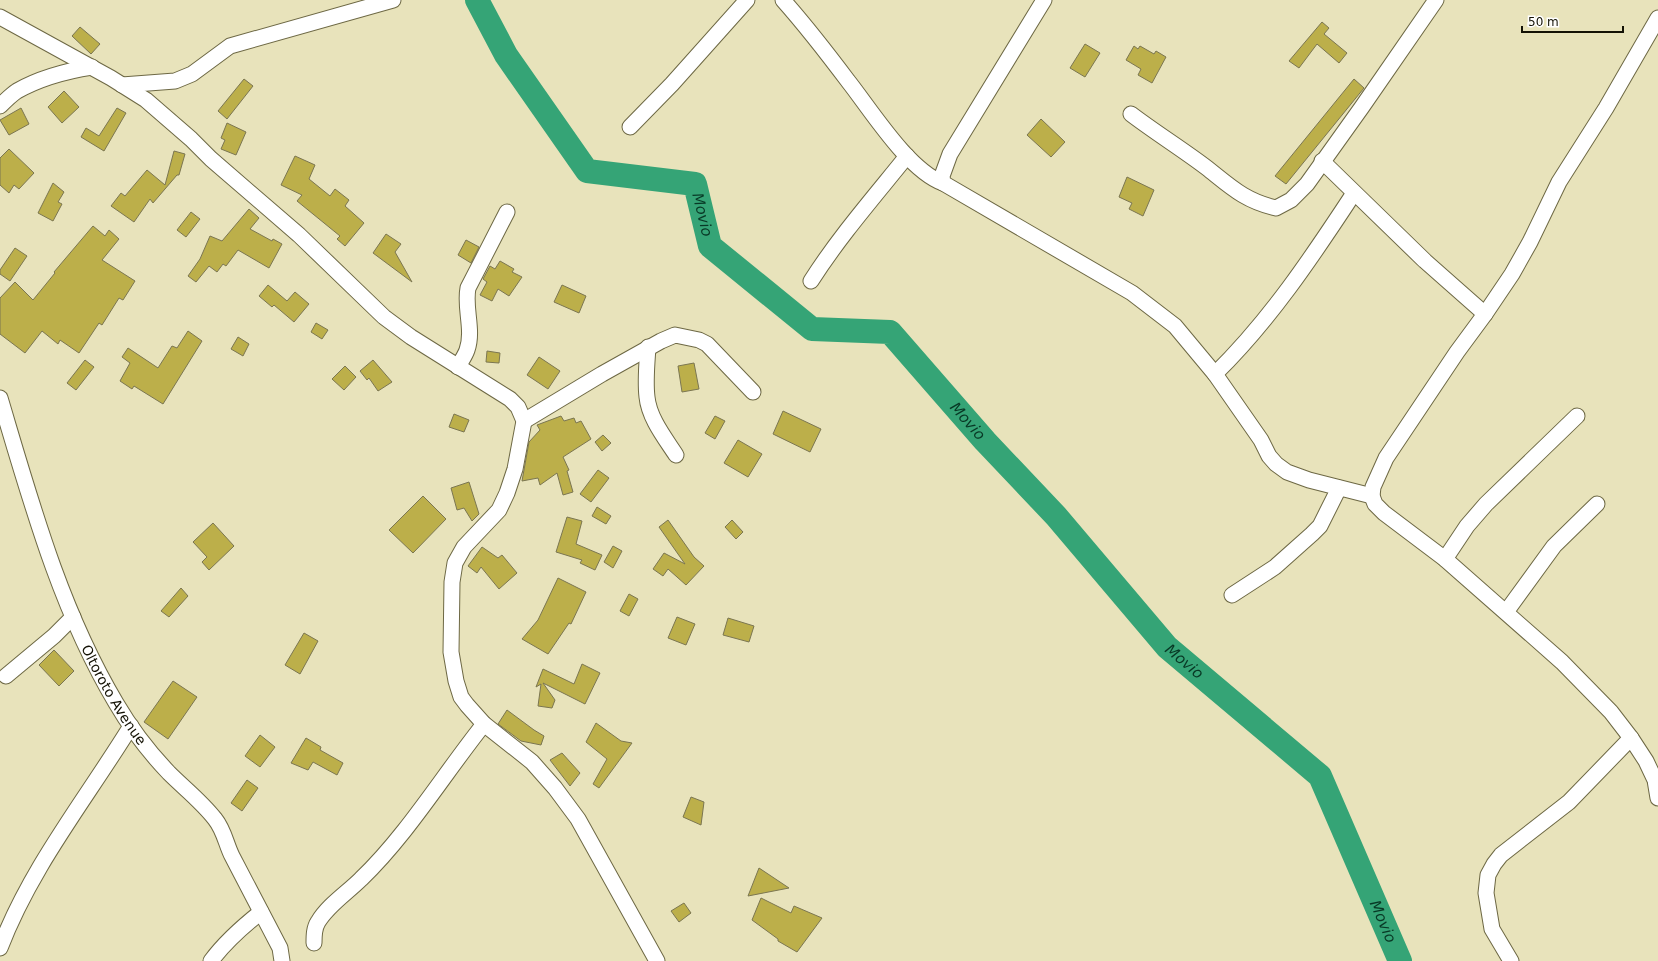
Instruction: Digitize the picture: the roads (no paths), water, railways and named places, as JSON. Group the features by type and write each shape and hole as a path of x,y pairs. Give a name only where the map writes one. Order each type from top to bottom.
{"street":[{"path":"122,85 176,81 192,74 230,46 394,0"},
{"path":"630,127 672,84 747,0"},
{"path":"783,0 808,28 895,143 922,171 1132,293 1175,326 1215,374 1276,464 1287,472 1309,480 1372,496"},
{"path":"943,182 942,176 950,154 1044,0"},
{"path":"1131,114 1238,193 1259,204 1276,208 1291,200 1307,184 1436,0"},
{"path":"0,17 92,67 146,100 211,159 299,234 384,317 411,337 510,399 518,407 524,421 515,469 508,493 499,510 464,547 456,563 452,582 451,652 456,681 461,697 484,724 532,762 555,788 578,819 657,961"},
{"path":"1658,18 1606,108 1559,182 1530,242 1485,314 1386,458 1373,487 1372,496 1375,504 1384,513 1445,559 1506,612 1584,684 1611,712 1631,738 1655,780 1658,798"},
{"path":"0,106 16,92 46,78 66,71 92,67"},
{"path":"811,282 846,231 907,156"},
{"path":"1322,161 1425,261 1485,314"},
{"path":"1215,374 1240,350 1287,292 1354,193"},
{"path":"458,366 467,351 469,344 470,333 466,298 468,288 507,212"},
{"path":"524,421 648,347 675,335 698,340 707,344 716,351 753,392"},
{"path":"648,347 647,398 651,413 676,455"},
{"name":"Oltoroto Avenue","path":"1,404 39,526 73,617 97,669 116,703 168,772 215,819 260,912 280,948 282,961"},
{"path":"1445,559 1464,531 1486,504 1577,416"},
{"path":"1232,595 1275,567 1320,526 1339,488"},
{"path":"1506,612 1554,546 1597,504"},
{"path":"6,676 54,636 73,617"},
{"path":"314,943 314,932 318,923 328,910 368,873 392,845 484,724"},
{"path":"0,948 5,917 132,726"},
{"path":"1511,961 1492,929 1486,893 1488,875 1501,855 1569,802 1631,738"},
{"path":"211,961 220,949 237,932 260,912"}],"waterway":[{"name":"Movio","path":"477,0 506,55 587,171 695,184 710,246 812,329 890,332 985,441 1056,516 1167,647 1320,776 1400,961"}]}
